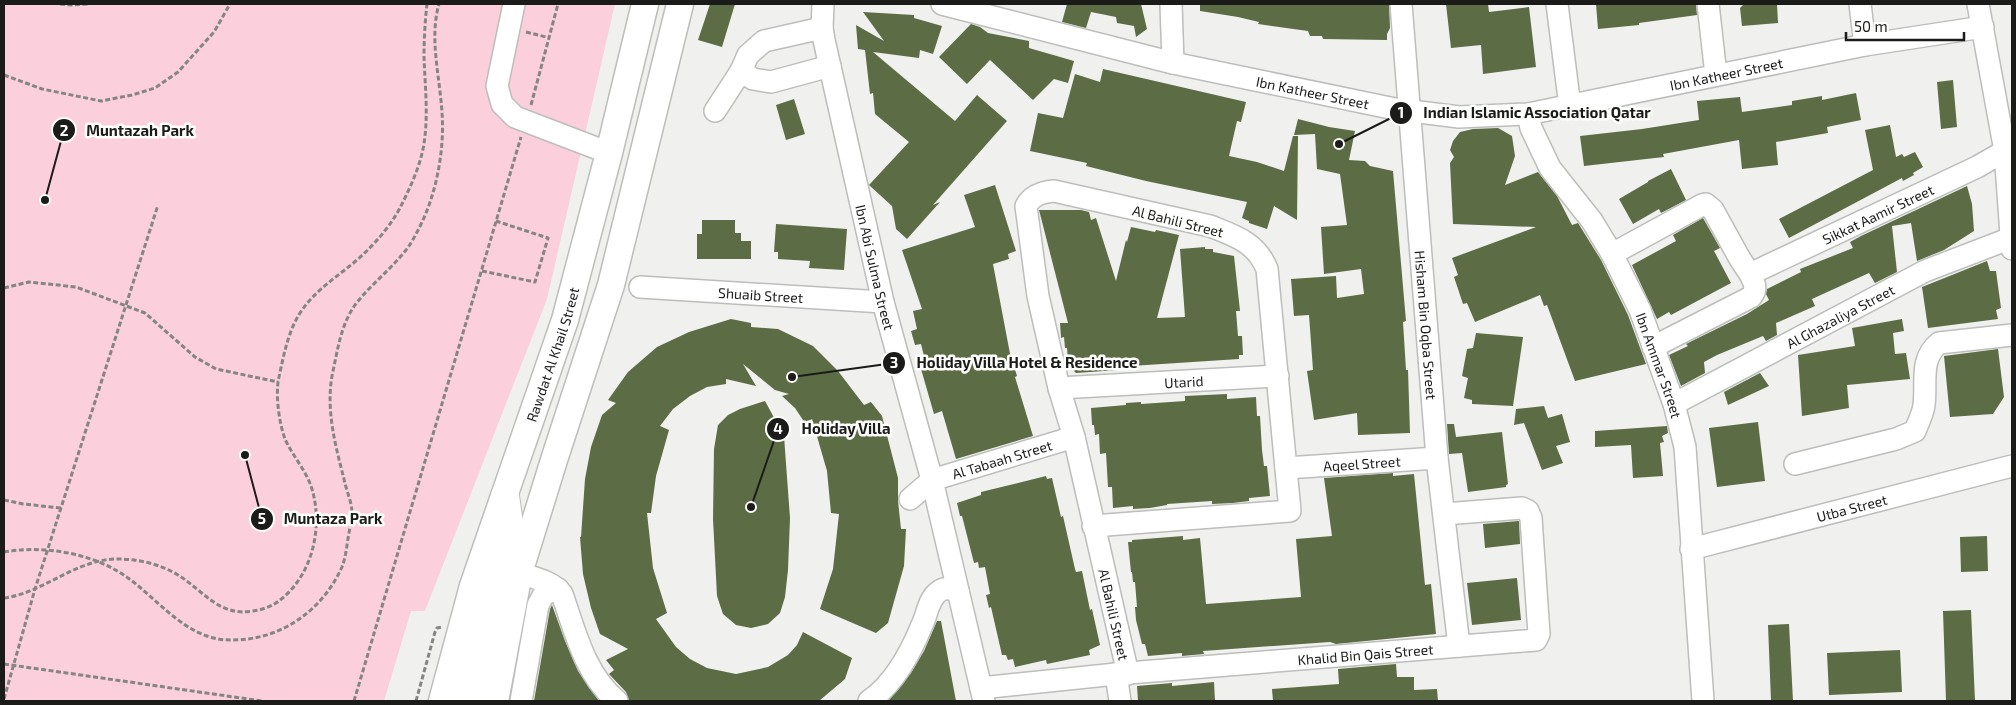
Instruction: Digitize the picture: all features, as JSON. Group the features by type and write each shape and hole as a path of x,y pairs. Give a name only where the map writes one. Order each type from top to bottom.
{"highway":[{"path":"468,701 490,624 508,546 510,531 506,496"}],"main road":[{"name":"Rawdat Al Khail Street","path":"442,701 473,586 506,496 565,320 646,4"},
{"path":"495,701 519,573 611,285 681,7"}],"street":[{"path":"514,4 497,86 498,96 507,111 526,121 609,153"},
{"name":"Ibn Abi Sulma Street","path":"823,4 822,28 883,302 932,480 983,695"},
{"name":"Ibn Katheer Street","path":"945,4 1173,63 1410,112 1459,117 1528,114 1570,107 1865,45 1983,28"},
{"path":"1171,4 1173,63"},
{"name":"Hisham Bin Oqba Street","path":"1402,4 1437,458 1460,646"},
{"path":"1557,4 1570,107"},
{"path":"1708,4 1716,75"},
{"path":"1860,4 1865,45"},
{"path":"1978,4 2005,151 2012,244"},
{"path":"715,111 741,71 748,54 764,41 822,28"},
{"path":"741,71 753,79 771,82 830,66"},
{"name":"Ibn Ammar Street","path":"1528,114 1531,128 1550,168 1592,221 1612,254 1640,310 1674,404 1685,447 1703,701"},
{"name":"Sikkat Aamir Street","path":"1750,274 1977,167 2005,151"},
{"name":"Al Bahili Street","path":"1093,526 1290,511 1267,269 1256,249 1234,236 1210,226 1054,191 1043,192 1034,197 1026,206 1038,296 1059,388 1074,437 1093,526 1122,674 1120,701"},
{"path":"1612,254 1706,204 1713,210 1756,287 1751,297 1653,346"},
{"name":"Al Ghazaliya Street","path":"1674,404 1926,271 2012,244"},
{"name":"Shuaib Street","path":"640,287 883,302"},
{"path":"1795,464 1896,439 1915,431 1924,407 1925,367 1932,349 1939,343 2012,335"},
{"name":"Utarid","path":"1059,388 1278,376"},
{"name":"Al Tabaah Street","path":"932,480 1074,437"},
{"name":"Aqeel Street","path":"1286,468 1437,458"},
{"name":"Utba Street","path":"1691,549 2012,466"},
{"path":"910,499 932,480"},
{"name":"Khalid Bin Qais Street","path":"983,695 1122,674 1533,641 1538,638 1528,511 1522,508 1444,514"},
{"path":"519,573 549,582 562,594 594,661 597,679 616,701"},
{"path":"521,701 538,605 544,594 553,589 558,589"},
{"path":"869,701 877,696 904,660 915,641 935,594 944,589 958,591"}],"path":[{"path":"60,4 86,4"},
{"path":"4,75 42,89 101,101 155,88 178,72 214,32 230,4"},
{"path":"4,598 35,590 68,572 96,562 118,559 154,564 177,574 214,604 234,612 260,611 279,601 298,583 311,560 315,538 315,512 311,486 285,438 278,407 278,382 288,337 300,313 314,295 330,279 355,261 375,243 399,209 418,167 423,148 427,89 424,56 427,4"},
{"path":"4,552 28,550 65,552 96,562 126,576 181,624 205,635 231,641 264,636 284,629 310,612 327,591 343,566 352,512 335,441 330,405 332,375 342,331 354,307 409,245 432,197 442,145 443,115 435,56 435,27 439,4"},
{"path":"354,701 526,121 558,4"},
{"path":"509,27 550,38"},
{"path":"4,699 35,590 158,205"},
{"path":"482,271 535,282 538,274 548,238 496,221"},
{"path":"4,288 29,282 76,287 145,313 195,357 216,369 278,382"},
{"path":"4,500 61,508"},
{"path":"416,701 435,632 438,628 443,627"},
{"path":"4,664 262,701"}],"shaded area":[{"path":"4,4 615,4 547,299 425,611 411,611 384,701 4,701"}],"building":[{"path":"710,4 735,4 722,47 698,40"},
{"path":"1067,4 1141,4 1147,29 1136,37 1134,26 1117,23 1116,17 1091,12 1086,28 1062,22"},
{"path":"1200,4 1389,4 1390,28 1387,40 1323,39 1322,36 1310,36 1308,31 1258,24 1259,22 1238,17 1200,11"},
{"path":"1446,4 1488,4 1489,12 1529,7 1536,67 1483,74 1481,45 1451,48"},
{"path":"1596,4 1696,4 1697,15 1639,23 1639,25 1598,29"},
{"path":"1744,4 1777,4 1778,23 1742,26 1740,8"},
{"path":"863,12 914,15 914,18 942,26 933,54 920,50 919,58 873,52 955,121 977,95 1007,121 933,205 940,202 907,239 896,229 892,206 869,185 909,142 875,114 873,93 870,94 865,50 858,49 856,25 884,41"},
{"path":"971,24 980,27 988,33 1029,41 1029,48 1074,61 1068,83 1054,79 1033,100 990,60 967,84 939,57"},
{"path":"1103,69 1246,102 1241,122 1237,121 1229,156 1257,162 1284,171 1293,136 1298,136 1297,220 1274,206 1267,229 1249,223 1249,221 1242,218 1247,202 1146,181 1086,166 1087,163 1030,151 1038,113 1063,118 1075,74 1100,82"},
{"path":"1953,80 1957,127 1941,129 1937,82"},
{"path":"1856,93 1861,120 1827,127 1828,133 1776,142 1778,165 1742,169 1739,140 1663,154 1664,157 1584,166 1580,136 1699,120 1697,101 1740,97 1742,112 1792,105 1792,101 1822,96 1822,100"},
{"path":"794,99 805,134 786,140 776,105"},
{"path":"1298,119 1355,131 1349,160 1365,161 1370,166 1393,171 1406,321 1403,322 1406,370 1408,370 1410,433 1358,435 1357,413 1314,420 1307,371 1313,370 1309,315 1294,316 1291,279 1336,276 1337,298 1364,294 1361,269 1324,274 1321,227 1347,225 1340,174 1317,169 1315,134 1294,135"},
{"path":"1890,125 1896,157 1902,154 1904,157 1915,152 1923,167 1903,181 1902,178 1789,238 1779,219 1873,170 1865,130"},
{"path":"1498,128 1512,136 1515,156 1505,185 1538,172 1557,196 1572,225 1578,223 1601,260 1628,315 1646,364 1575,381 1547,305 1544,306 1540,295 1475,322 1467,303 1463,304 1454,277 1458,275 1452,258 1536,227 1453,224 1450,163 1454,157 1450,150 1453,141 1460,132 1473,129"},
{"path":"1671,169 1686,200 1661,213 1659,209 1633,224 1619,199"},
{"path":"995,185 1016,251 1008,254 1009,259 993,264 1011,359 1017,376 1015,377 1033,436 956,459 942,411 934,414 921,369 927,368 921,344 915,345 911,331 917,329 913,311 922,309 902,250 975,227 964,195"},
{"path":"1967,186 1972,204 1974,231 1944,250 1917,261 1911,223 1892,226 1897,272 1875,283 1869,273 1812,299 1815,306 1776,323 1777,335 1766,341 1763,336 1717,355 1704,362 1705,373 1681,386 1669,355 1688,346 1686,344 1747,314 1769,300 1766,294 1767,289 1801,272 1800,269 1853,248 1850,242 1861,236"},
{"path":"1039,210 1081,210 1089,212 1091,220 1096,218 1116,281 1131,227 1179,235 1157,318 1185,317 1180,249 1205,247 1205,249 1213,249 1213,252 1234,256 1240,311 1236,311 1238,336 1242,336 1243,355 1239,355 1239,359 1131,366 1132,369 1076,373 1068,361 1064,337 1061,338 1060,323 1068,323"},
{"path":"1703,218 1720,248 1714,251 1731,283 1671,315 1669,312 1657,319 1632,265 1676,241 1673,235"},
{"path":"702,220 735,220 735,233 741,233 741,241 751,241 751,259 697,259 697,234 702,234"},
{"path":"776,224 847,229 844,270 809,268 810,261 778,259 778,252 774,252"},
{"path":"1987,261 1990,271 1996,271 2001,308 1996,310 1998,319 1928,328 1922,287"},
{"path":"731,319 751,323 751,327 778,329 813,346 838,371 864,405 871,402 882,416 898,478 901,529 906,529 904,566 888,623 876,633 820,609 833,569 839,514 831,513 827,471 812,419 805,423 795,408 782,396 789,394 775,390 743,364 756,386 726,379 726,384 707,387 690,396 673,409 660,426 669,430 656,476 651,513 647,513 653,568 667,613 656,619 676,647 690,659 707,668 736,674 768,667 788,655 797,645 803,632 852,658 845,679 819,701 629,701 626,692 609,674 614,670 606,660 628,649 600,634 591,608 583,574 580,537 585,479 591,447 602,415 616,403 608,400 628,372 657,347 689,332"},
{"path":"1902,319 1904,331 1893,333 1895,354 1906,353 1910,379 1847,385 1849,408 1802,416 1798,355 1855,346 1852,328"},
{"path":"1476,333 1523,337 1513,406 1472,404 1472,400 1464,398 1468,378 1462,376 1467,349 1473,348"},
{"path":"1998,349 2004,397 1993,414 1950,417 1944,356"},
{"path":"1760,373 1769,386 1728,405 1724,392"},
{"path":"1227,394 1227,399 1256,397 1257,416 1260,416 1264,466 1267,466 1270,496 1249,498 1249,501 1233,503 1212,504 1212,501 1167,504 1150,508 1133,509 1133,506 1113,508 1112,487 1108,487 1106,453 1100,454 1099,434 1095,435 1094,425 1092,425 1091,408 1126,405 1126,403 1141,402 1141,404 1185,401 1185,396"},
{"path":"765,401 784,436 790,518 788,570 785,597 780,613 768,624 751,628 736,625 723,614 717,596 713,519 714,449 718,425 728,415"},
{"path":"1544,406 1548,418 1562,414 1570,442 1556,446 1563,463 1542,470 1524,423 1514,425 1516,409"},
{"path":"1758,422 1765,481 1717,487 1709,428"},
{"path":"1447,424 1454,424 1456,437 1502,432 1508,484 1506,487 1468,492 1462,453 1449,454"},
{"path":"1667,426 1668,433 1662,436 1664,442 1660,443 1663,476 1633,478 1631,445 1595,447 1595,431"},
{"path":"1393,473 1393,476 1414,474 1425,585 1431,584 1436,634 1336,644 1330,642 1203,651 1204,654 1182,656 1182,653 1148,656 1145,644 1142,644 1136,620 1135,582 1133,582 1131,572 1128,542 1132,542 1132,540 1183,536 1183,540 1200,538 1206,604 1301,597 1296,539 1332,536 1324,478"},
{"path":"1046,476 1047,479 1052,478 1076,572 1082,571 1100,645 1089,650 1090,655 1047,664 1046,660 1015,667 1013,659 1008,660 1006,655 1002,655 991,607 989,608 986,595 990,594 985,567 979,568 978,562 974,563 957,503 981,495 981,492"},
{"path":"1519,521 1520,544 1485,548 1483,524"},
{"path":"1987,536 1988,571 1961,572 1960,537"},
{"path":"1517,578 1521,620 1472,625 1467,583"},
{"path":"552,605 578,671 599,701 534,701"},
{"path":"1971,610 1975,701 1946,701 1943,611"},
{"path":"937,621 941,621 956,701 888,701 911,673 924,651"},
{"path":"1789,624 1793,701 1771,701 1768,625"},
{"path":"1900,650 1902,692 1829,695 1827,653"},
{"path":"1396,664 1397,677 1414,677 1414,690 1437,689 1438,701 1273,701 1272,689 1339,684 1338,669"},
{"path":"1214,682 1215,701 1138,701 1137,686 1172,683 1172,686"}],"place":[{"name":"Indian Islamic Association Qatar","path":"1339,144"},
{"name":"Muntazah Park","path":"45,200"},
{"name":"Holiday Villa Hotel & Residence","path":"792,377"},
{"name":"Muntaza Park","path":"245,455"},
{"name":"Holiday Villa","path":"751,507"}]}
